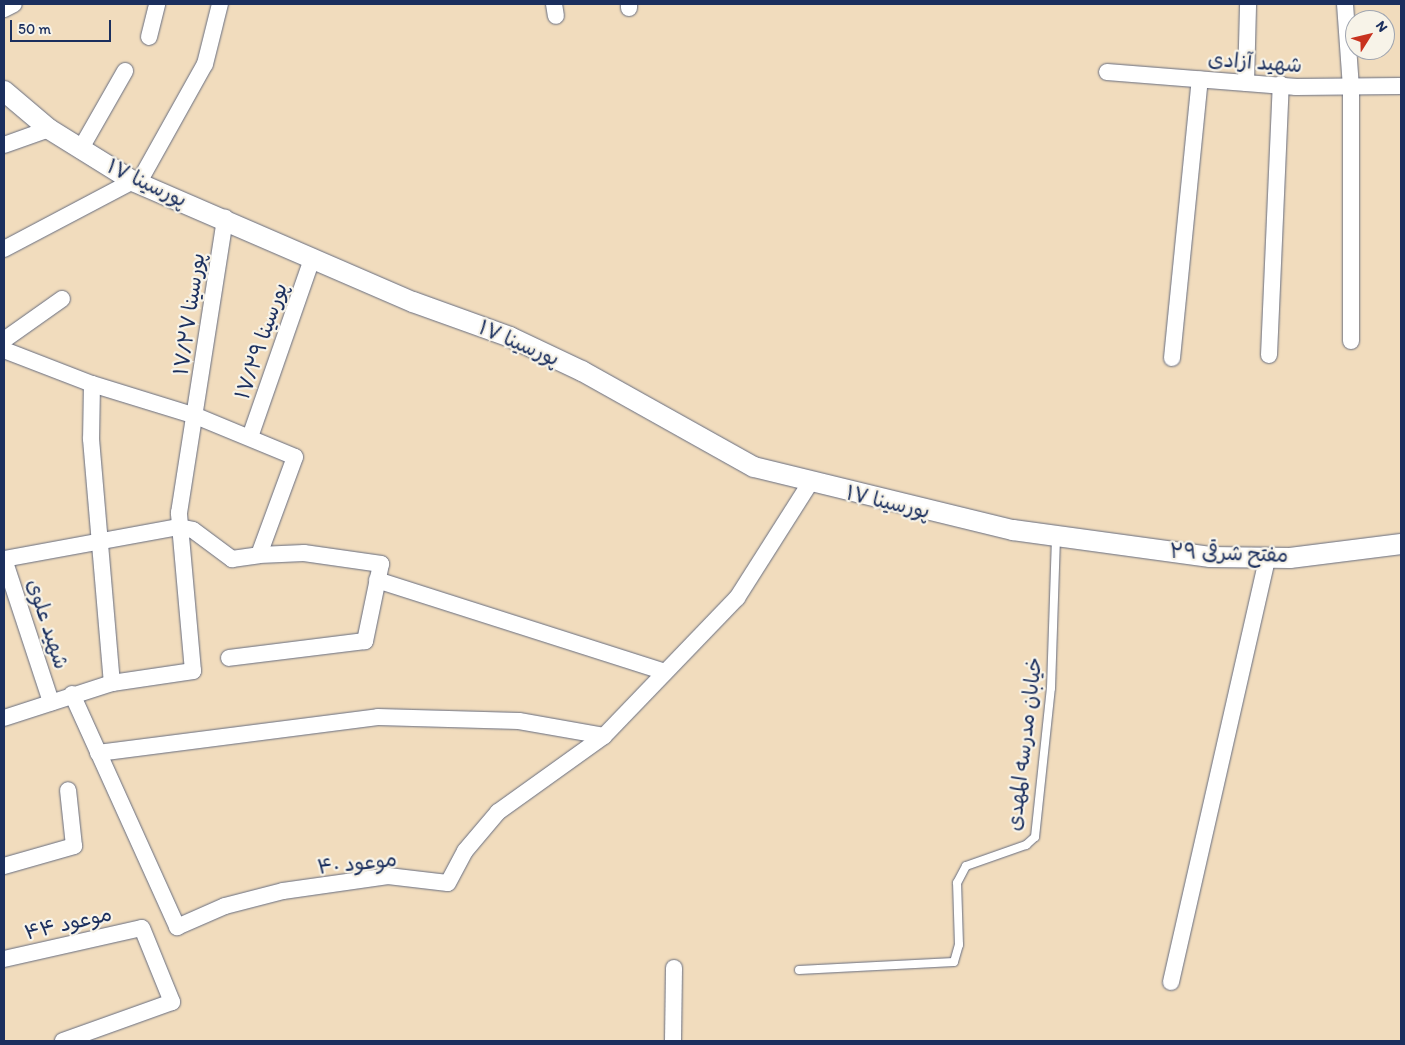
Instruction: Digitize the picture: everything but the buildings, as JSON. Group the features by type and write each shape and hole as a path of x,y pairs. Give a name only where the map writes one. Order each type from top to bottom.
{"street":[{"path":"4,9 14,4"},
{"path":"149,36 157,4"},
{"path":"4,249 136,182 205,64 220,4"},
{"path":"1246,83 1248,4"},
{"path":"1345,4 1351,87 1351,341"},
{"path":"80,150 125,71"},
{"name":"شهید آزادی","path":"1107,72 1246,83 1351,87 1401,86"},
{"path":"1172,358 1200,79"},
{"path":"1269,355 1282,84"},
{"name":"پورسینا ۱۷","path":"4,91 49,129 80,150 136,182 225,218 312,259 510,337 582,371 754,467 810,483 1056,537"},
{"path":"4,145 49,129"},
{"name":"پورسینا ۱۷/۲۷","path":"112,683 193,671 179,527 225,218"},
{"name":"پورسینا ۱۷/۲۹","path":"250,437 312,259"},
{"path":"4,340 62,299"},
{"path":"4,350 92,384 196,416 295,457 259,555"},
{"path":"4,718 72,694 112,683 98,543 92,384"},
{"path":"72,694 98,753 378,717 520,721 604,736 662,671 737,598 810,483"},
{"path":"4,559 179,527 194,530 232,559 259,555 304,553 379,564 364,641 228,658"},
{"name":"مفتح شرقی ۲۹","path":"1056,537 1210,557 1267,558 1401,544"},
{"path":"1171,982 1267,558"},
{"name":"شهید علوی","path":"4,559 51,702"},
{"path":"377,580 662,671"},
{"name":"موعود ۴۰","path":"98,753 177,927 225,906 283,891 388,876 448,883 465,851 498,812 604,736"},
{"path":"4,864 74,846 68,790"},
{"name":"موعود ۴۴","path":"4,959 142,928 172,1002 63,1041"},
{"path":"673,1041 674,968"}],"lane":[{"name":"خیابان مدرسه المهدی","path":"799,970 954,962 959,945 957,883 966,866 1026,845 1035,837 1051,688 1056,537"}]}
